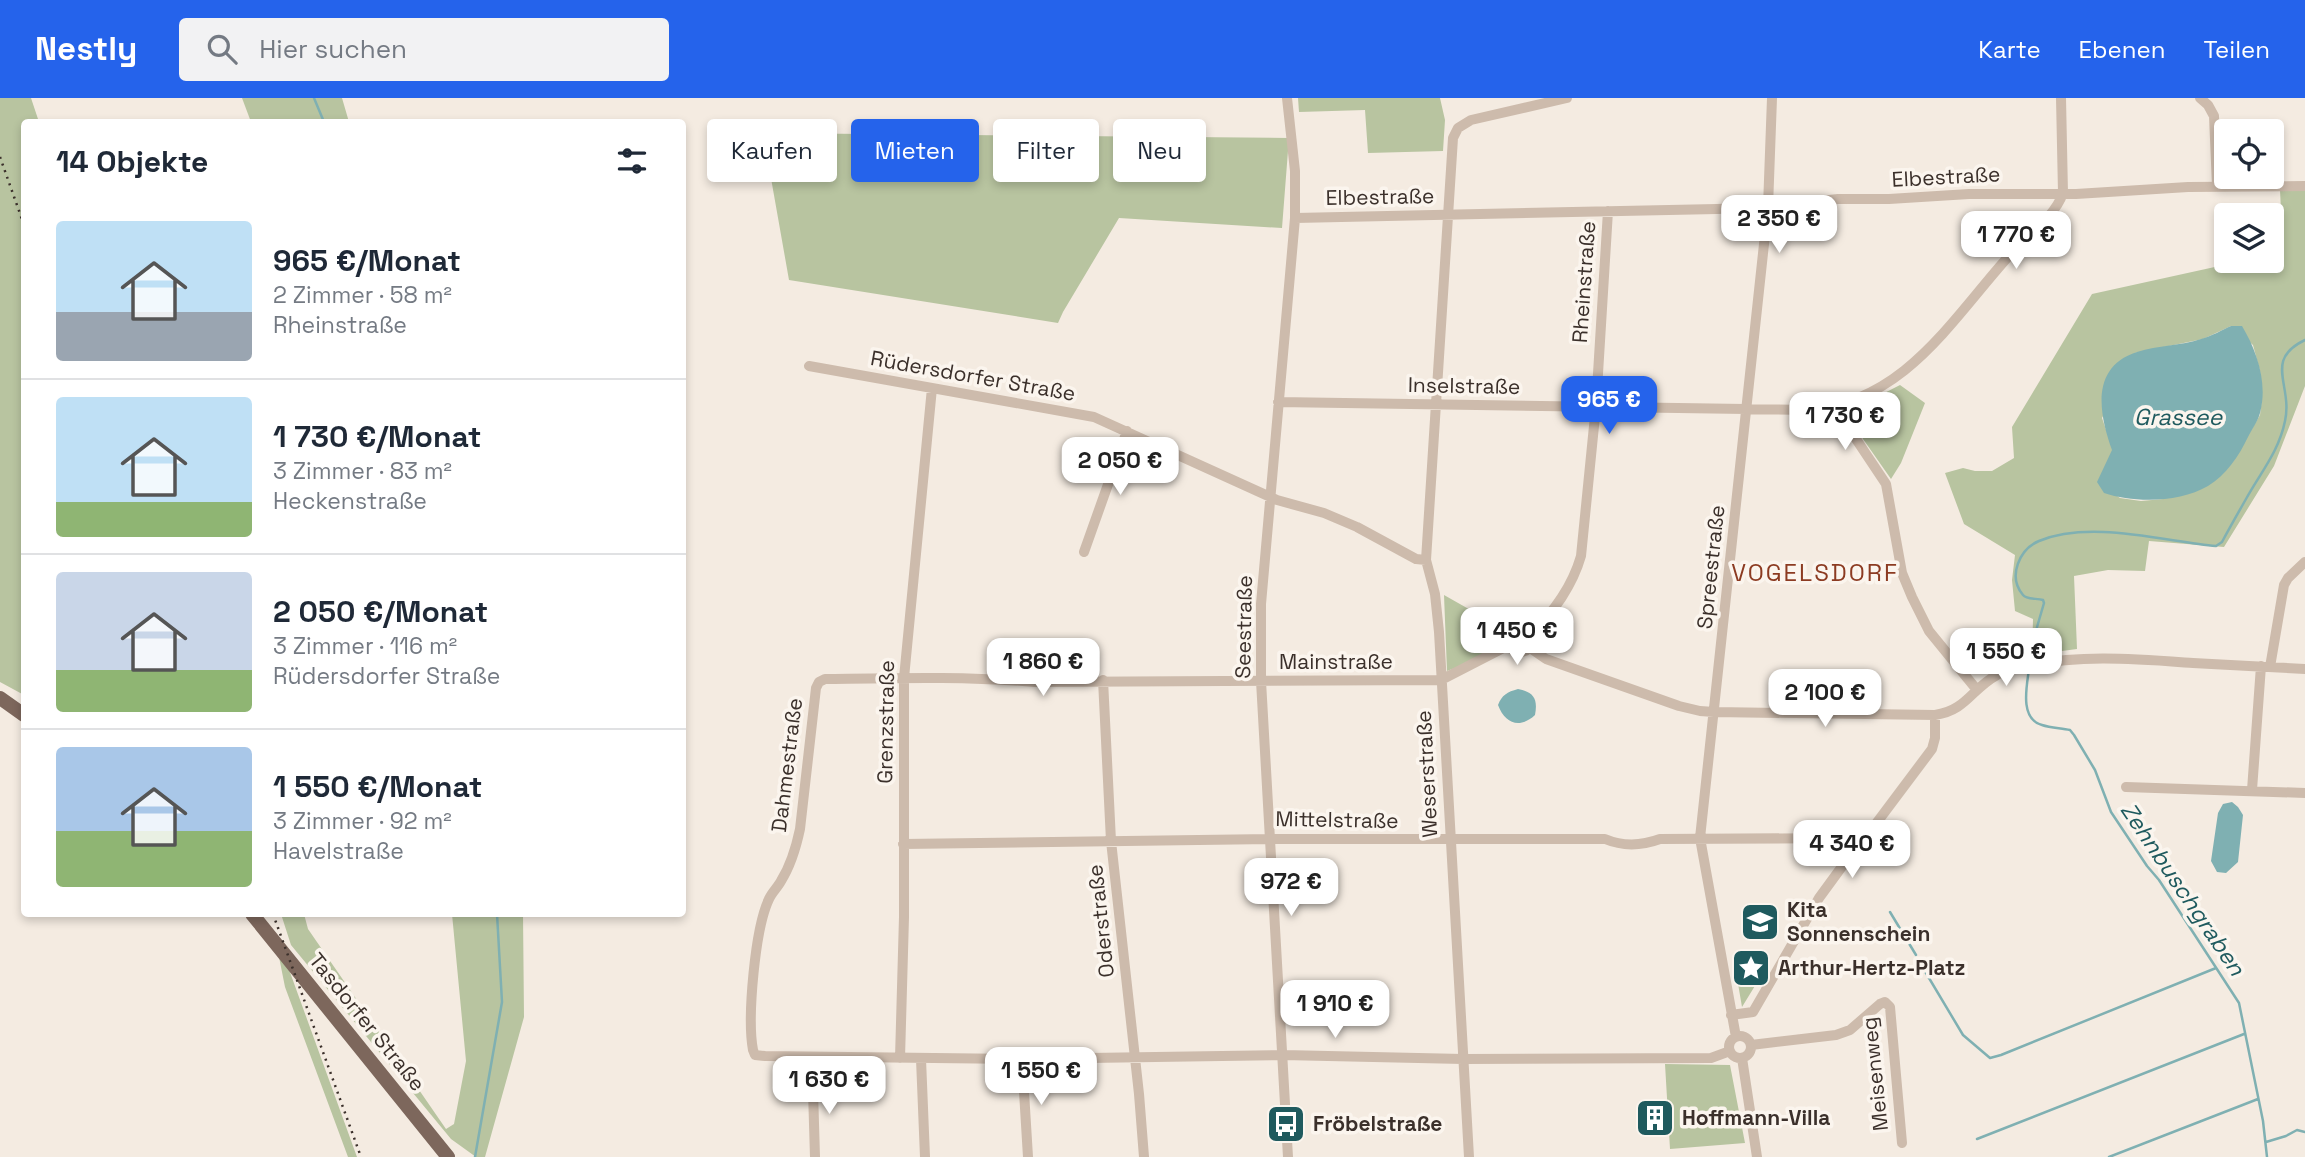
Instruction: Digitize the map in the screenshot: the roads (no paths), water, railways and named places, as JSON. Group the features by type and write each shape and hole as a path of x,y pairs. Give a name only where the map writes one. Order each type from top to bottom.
{"main road":[{"path":"0,698 21,713"},
{"name":"Tasdorfer Straße","path":"254,917 448,1157"}],"street":[{"name":"Seestraße","path":"1287,98 1295,171 1295,218 1261,604 1261,681 1288,1157"},
{"name":"Weserstraße","path":"1469,1157 1435,594 1426,560 1453,138 1458,128 1471,120 1567,98"},
{"name":"Spreestraße","path":"1736,1037 1700,838 1768,207 1772,98"},
{"path":"2062,98 2063,193"},
{"path":"2200,98 2208,105 2214,119"},
{"name":"Elbestraße","path":"1295,218 1768,207 1838,200 1969,194 2098,193 2214,186"},
{"name":"Elbestraße","path":"2284,186 2305,186"},
{"name":"Inselstraße","path":"1278,402 1807,410 1841,405 1888,383 1924,355 2017,247 2059,206 2063,193"},
{"name":"Rheinstraße","path":"1531,633 1565,592 1577,570 1584,537 1596,406 1608,211"},
{"name":"Rüdersdorfer Straße","path":"809,366 1094,417 1270,497 1324,513 1357,527 1416,559 1426,560"},
{"name":"Grenzstraße","path":"900,1058 904,678 932,388"},
{"path":"1841,405 1852,433 1886,484 1902,573 1912,597 1929,631 1977,690"},
{"path":"1084,552 1127,431"},
{"path":"2252,790 2266,666 2284,585 2305,562"},
{"path":"1522,626 1531,633 1533,640 1530,648 1519,652 1509,645 1509,634 1514,628 1522,626"},
{"name":"Mainstraße","path":"819,682 825,679 904,678 1035,682 1441,680 1509,645"},
{"path":"1530,648 1546,659 1700,712 1935,715 1960,708 1977,690 1997,675 2024,666 2085,659 2117,658 2305,669"},
{"name":"Oderstraße","path":"1103,680 1111,841 1144,1157"},
{"name":"Dahmestraße","path":"812,1057 755,1055 752,1050 752,1031 757,947 770,896 781,881 795,850 800,830 816,688 819,682"},
{"path":"1731,1015 1753,1012 1819,898 1850,857 1853,849 1852,838 1875,825 1932,749 1935,715"},
{"path":"2126,786 2305,793"},
{"name":"Mittelstraße","path":"903,844 1270,839 1605,839 1619,844 1644,845 1660,839 1852,838"},
{"name":"Meisenweg","path":"1751,1045 1836,1035 1850,1030 1885,1002 1890,1007 1902,1143"},
{"path":"1736,1037 1745,1038 1751,1045 1748,1055 1742,1058 1730,1051 1730,1043 1736,1037"},
{"path":"815,1157 812,1057 1022,1059 1283,1055 1463,1059 1711,1058 1730,1051"},
{"path":"1742,1058 1757,1157"},
{"path":"921,1059 925,1157"},
{"path":"1022,1059 1028,1157"}],"water":[{"name":"Grassee","path":"2231,326 2242,326 2247,336 2260,368 2263,390 2258,419 2231,464 2208,486 2184,496 2142,500 2104,493 2097,482 2112,450 2104,422 2102,393 2111,369 2122,359 2137,352 2193,341"},
{"path":"1518,689 1531,694 1536,705 1535,715 1519,723 1505,717 1498,705 1505,694"},
{"path":"2232,802 2243,815 2238,862 2226,873 2217,872 2211,861 2218,813 2223,804"}],"waterway":[{"path":"314,98 323,119"},
{"name":"Zehnbuschgraben","path":"2030,663 2044,603 2043,600 2025,597 2018,588 2016,572 2026,550 2039,541 2081,532 2127,534 2216,546 2222,542 2278,442 2286,408 2282,365 2292,348 2305,340"},
{"name":"Zehnbuschgraben","path":"2029,669 2026,701 2030,716 2035,722 2070,730 2074,735 2095,770 2111,812 2239,1003 2263,1121 2267,1157"},
{"path":"1890,912 1916,955"},
{"path":"475,1157 502,1002 497,917"},
{"path":"1923,968 1963,1035 1990,1058 2216,968"},
{"path":"1977,1139 2244,1034"},
{"path":"2109,1157 2258,1099"},
{"name":"Zehnbuschgraben","path":"2266,1142 2297,1130 2305,1132"}],"railway":[{"path":"0,157 21,216"},
{"path":"274,917 361,1157"}],"place":[{"name":"Kita Sonnenschein","path":"1760,922"},
{"name":"Arthur-Hertz-Platz","path":"1751,968"},
{"name":"Hoffmann-Villa","path":"1655,1118"},
{"name":"Fröbelstraße","path":"1286,1124"}],"district":[{"name":"VOGELSDORF","path":"1815,573"}]}
